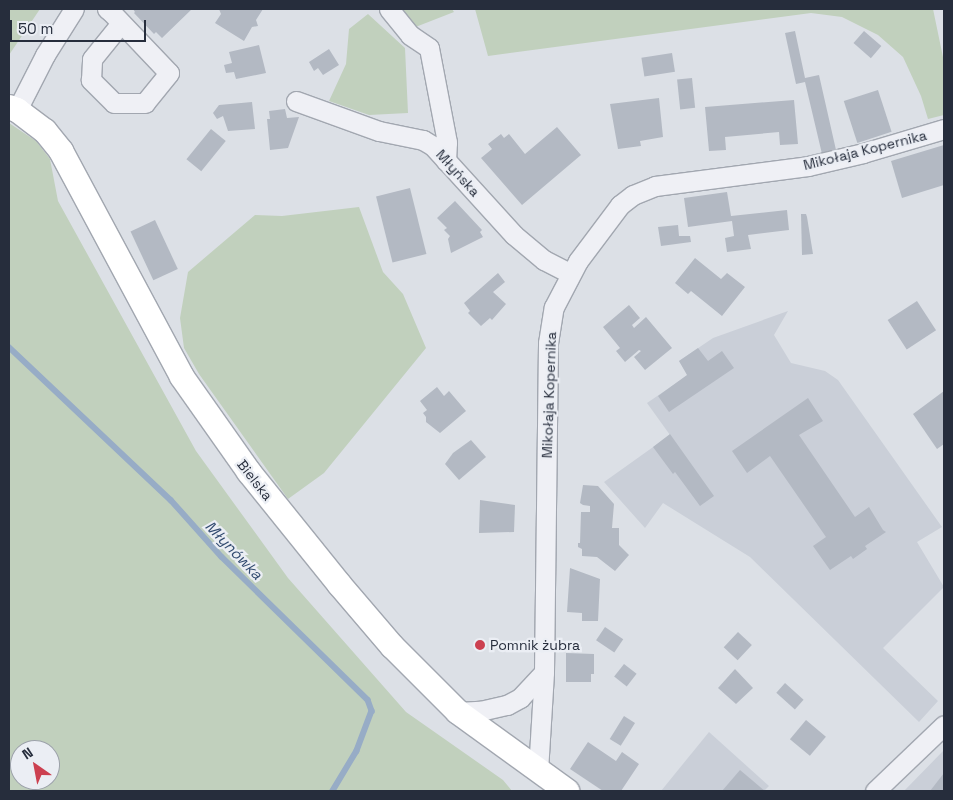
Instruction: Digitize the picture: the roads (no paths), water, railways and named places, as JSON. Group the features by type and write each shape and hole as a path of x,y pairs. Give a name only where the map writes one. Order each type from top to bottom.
{"main road":[{"name":"Bielska","path":"13,108 45,130 61,151 182,377 243,464 363,613 458,712 568,791"}],"street":[{"path":"13,108 74,9"},
{"path":"107,9 121,23 169,73 145,103 114,103 91,80 92,59 121,23"},
{"path":"389,9 410,35 429,48 447,142 446,161"},
{"name":"Młyńska","path":"296,101 379,131 423,140 433,146 514,236 544,260 570,274"},
{"name":"Mikołaja Kopernika","path":"538,771 544,672 548,343 554,307 570,274 597,233 620,205 642,190 670,182 808,166 863,153 944,130"},
{"path":"458,712 480,711 506,705 520,698 544,672"},
{"path":"875,791 944,725"}],"waterway":[{"name":"Młynówka","path":"9,347 171,500 222,557 368,700 372,711 357,751 333,791"}],"place":[{"name":"Pomnik żubra","path":"480,645"}]}
